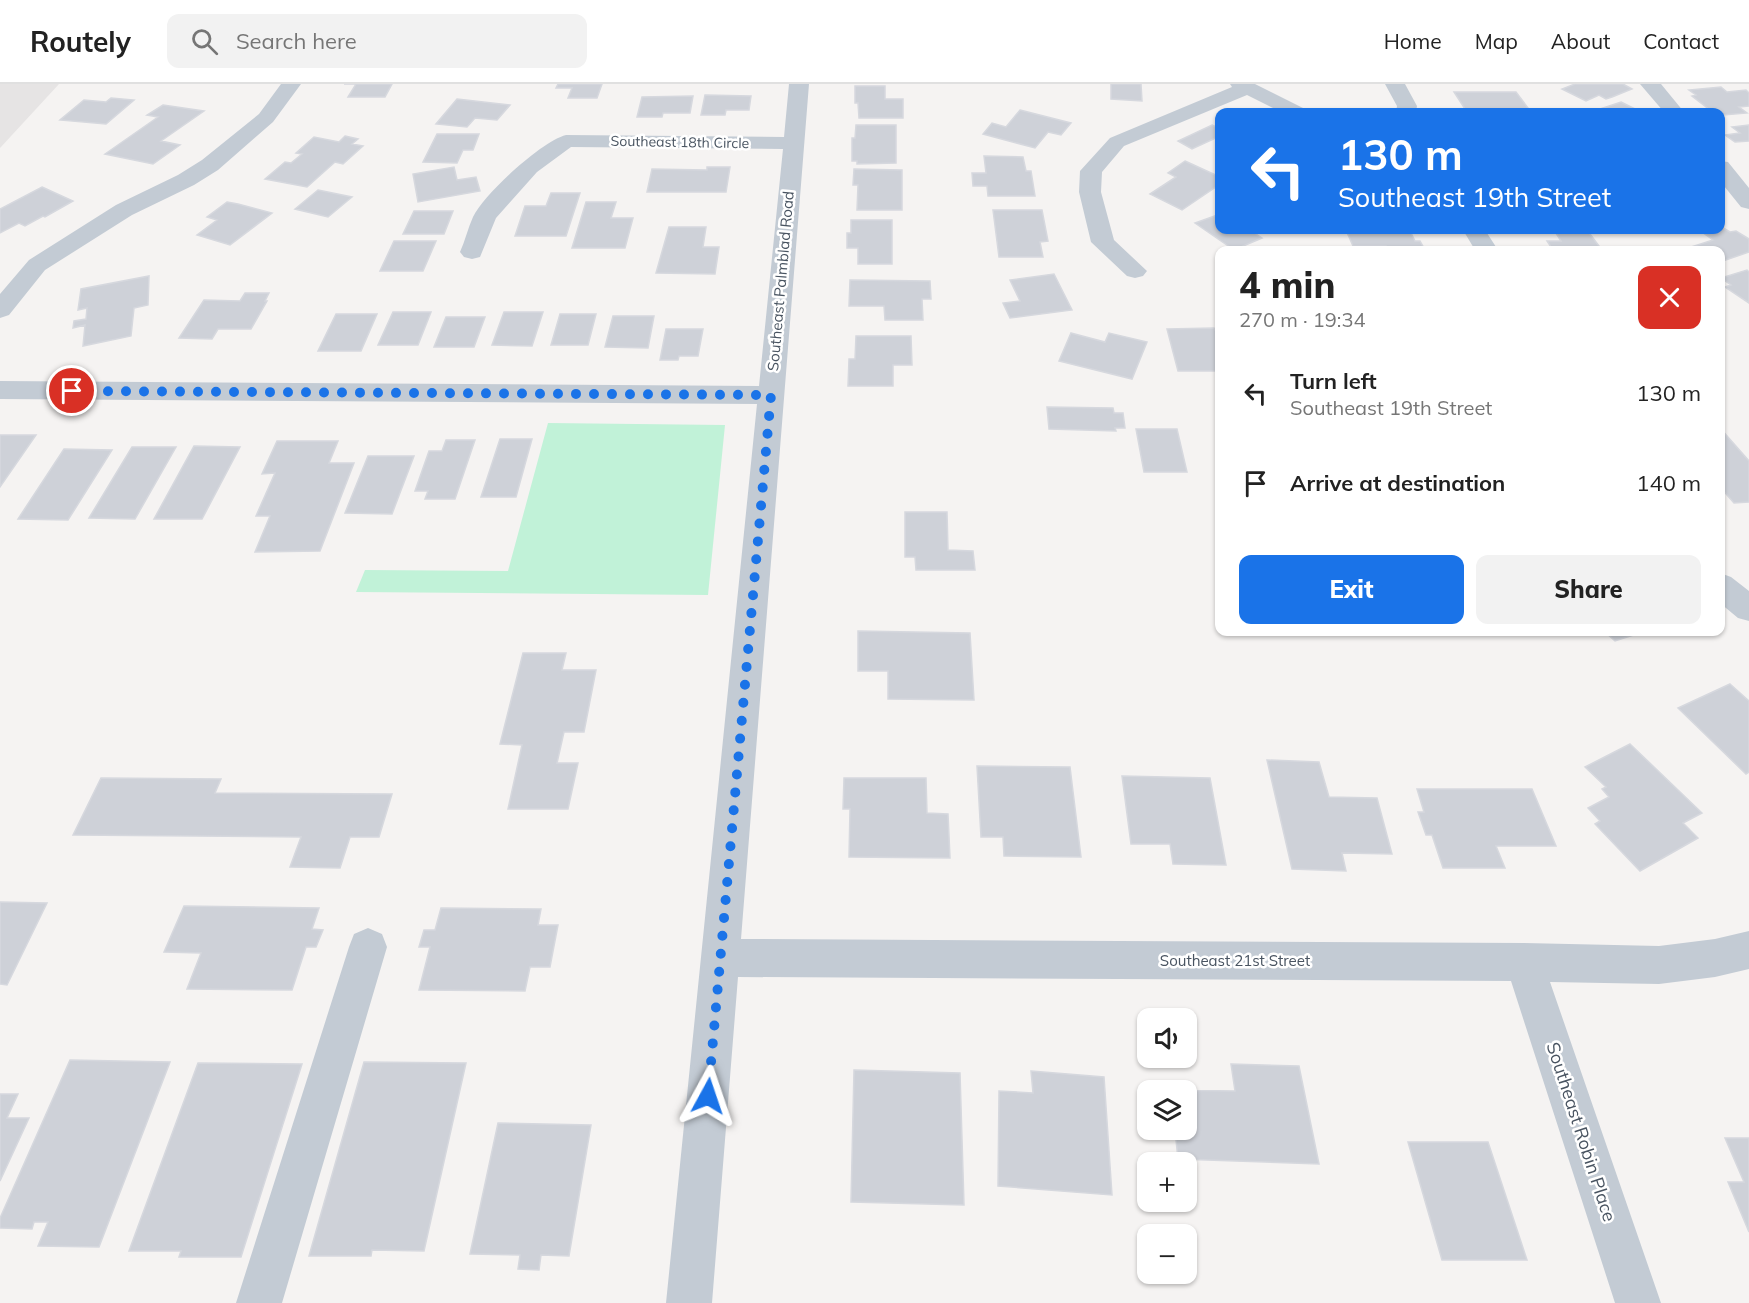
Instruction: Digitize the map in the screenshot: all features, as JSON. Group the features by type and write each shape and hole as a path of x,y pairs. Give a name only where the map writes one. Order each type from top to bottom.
{"street":[{"path":"0,310 37,265 124,210 186,180 242,140 266,118 291,84"},
{"name":"Southeast Palmblad Road","path":"689,1303 799,84"},
{"path":"1395,84 1407,108"},
{"path":"1650,84 1671,108"},
{"path":"1135,271 1103,242 1090,192 1091,171 1117,142 1244,86 1288,108"},
{"name":"Southeast 18th Circle","path":"472,252 485,216 529,167 566,141 794,143"},
{"path":"1725,173 1749,202"},
{"path":"0,390 771,395"},
{"path":"259,1303 368,946"},
{"name":"Southeast 21st Street","path":"720,958 1524,962 1659,965 1715,958 1749,950"},
{"name":"Southeast Robin Place","path":"1524,962 1638,1303"}],"shaded area":[{"path":"0,84 59,84 0,148"}],"green space":[{"path":"548,423 725,425 708,595 356,592 365,570 508,571"}],"building":[{"path":"356,84 392,84 385,97 348,97"},
{"path":"558,84 602,84 597,98 568,98 572,88 556,88"},
{"path":"1111,84 1141,84 1142,101 1111,99"},
{"path":"1575,84 1623,84 1632,89 1606,99 1599,95 1586,101 1562,89"},
{"path":"855,86 885,86 885,99 903,99 903,118 859,118 858,103 855,103"},
{"path":"1721,87 1727,92 1746,90 1749,93 1749,106 1739,107 1747,113 1725,115 1725,108 1707,108 1692,96 1696,95 1689,90"},
{"path":"1454,92 1516,92 1528,108 1464,108"},
{"path":"705,95 751,96 749,110 726,110 725,115 701,115"},
{"path":"693,96 690,113 663,113 662,117 637,117 642,97"},
{"path":"111,98 134,100 106,124 60,120 84,100 106,102"},
{"path":"457,99 510,105 497,120 475,118 467,127 436,124"},
{"path":"1621,102 1633,108 1603,108"},
{"path":"163,105 204,111 161,141 180,145 153,164 105,154 158,117 147,115"},
{"path":"1020,110 1071,123 1061,135 1048,132 1035,148 983,134 992,123 1006,127"},
{"path":"856,125 896,125 896,163 857,164 857,161 852,161 852,138 855,138"},
{"path":"1212,125 1215,126 1215,138 1192,149 1178,141"},
{"path":"1749,125 1749,141 1735,142 1725,135 1740,133 1732,127"},
{"path":"437,134 479,134 473,150 463,150 457,163 423,162"},
{"path":"345,136 358,139 352,144 363,146 343,164 335,162 307,187 265,179 285,162 291,163 302,154 296,153 314,137 339,142"},
{"path":"984,156 1023,157 1026,171 1031,171 1035,196 988,196 987,186 973,186 972,173 986,173"},
{"path":"1185,161 1215,175 1215,187 1182,210 1150,194 1176,177 1168,173"},
{"path":"454,167 457,180 476,177 480,191 418,202 413,174"},
{"path":"707,167 730,167 726,192 647,192 652,169 707,170"},
{"path":"854,169 902,170 902,210 857,210 858,185 853,185"},
{"path":"42,187 73,201 25,226 19,223 0,233 0,209"},
{"path":"318,190 352,197 328,217 295,209"},
{"path":"551,193 580,193 566,236 515,236 525,206 546,206"},
{"path":"227,202 272,213 230,245 197,235 217,220 207,217"},
{"path":"586,202 616,202 611,218 633,218 625,248 572,248"},
{"path":"993,210 1042,210 1048,241 1040,242 1043,257 999,257"},
{"path":"414,211 453,211 444,234 403,234"},
{"path":"1215,216 1215,234 1256,234 1262,238 1243,246 1228,246 1195,223"},
{"path":"851,220 892,220 892,264 858,264 858,248 847,248 847,233 851,233"},
{"path":"669,227 706,227 703,247 719,247 715,274 656,273"},
{"path":"1725,229 1730,232 1736,231 1749,239 1749,252 1725,260 1725,246 1694,246 1713,240 1705,234 1725,234"},
{"path":"1348,234 1412,234 1415,241 1420,241 1423,246 1386,246 1353,246"},
{"path":"1557,234 1590,234 1599,246 1550,246 1547,241 1561,241"},
{"path":"394,241 436,241 423,271 380,271"},
{"path":"1747,270 1749,272 1749,303 1725,287 1731,285 1725,281 1725,277"},
{"path":"1054,274 1072,310 1010,318 1003,303 1020,301 1010,280"},
{"path":"149,276 148,305 134,308 131,336 83,346 85,325 73,328 74,321 86,319 87,308 78,310 81,289"},
{"path":"850,280 930,281 931,299 922,299 923,320 885,320 884,306 849,306"},
{"path":"245,293 269,293 251,329 218,329 212,339 179,338 204,300 240,301"},
{"path":"393,312 431,312 418,345 378,345"},
{"path":"504,312 543,312 532,346 492,345"},
{"path":"336,314 377,314 361,351 318,351"},
{"path":"560,314 596,314 588,345 551,345"},
{"path":"613,316 654,316 648,348 605,347"},
{"path":"446,317 485,317 474,347 434,347"},
{"path":"1214,328 1215,371 1178,371 1167,329"},
{"path":"666,329 703,329 698,356 679,356 678,360 660,360"},
{"path":"1071,333 1105,342 1109,333 1147,342 1132,379 1059,361"},
{"path":"856,336 911,336 912,365 893,365 893,386 848,386 849,359 855,359"},
{"path":"1047,407 1113,408 1114,413 1123,413 1125,428 1115,428 1116,431 1049,429"},
{"path":"1136,429 1177,429 1187,472 1144,472"},
{"path":"1725,434 1749,461 1749,502 1734,503 1725,493"},
{"path":"0,435 36,435 0,487"},
{"path":"500,439 532,439 516,497 481,497"},
{"path":"446,440 475,440 455,499 425,499 428,491 415,491 429,451 442,451"},
{"path":"277,441 338,441 329,463 354,463 320,551 255,552 270,516 256,516 275,473 262,474"},
{"path":"194,446 240,447 202,519 154,519"},
{"path":"132,447 176,447 135,519 89,518"},
{"path":"64,449 112,450 68,520 18,519"},
{"path":"368,456 414,456 392,514 345,513"},
{"path":"905,512 947,512 948,550 973,551 975,570 916,570 915,557 905,557"},
{"path":"858,631 970,633 974,700 888,699 888,671 858,671"},
{"path":"1609,636 1631,636 1615,641"},
{"path":"523,653 566,653 562,670 596,670 584,732 564,732 557,763 578,763 568,809 508,809 522,745 500,744"},
{"path":"1730,684 1749,701 1749,772 1746,774 1678,708"},
{"path":"1630,744 1702,813 1683,823 1698,838 1640,871 1595,824 1600,821 1588,808 1609,797 1602,789 1606,787 1585,767"},
{"path":"1267,760 1319,762 1329,797 1377,798 1392,854 1342,853 1346,871 1292,869"},
{"path":"977,766 1070,767 1081,857 1004,856 1003,837 981,837"},
{"path":"1122,776 1210,778 1226,865 1173,864 1170,844 1131,844"},
{"path":"101,778 221,779 215,793 392,794 379,837 350,837 340,868 290,867 301,837 73,835"},
{"path":"844,778 926,778 927,813 948,814 950,858 849,857 850,809 843,809"},
{"path":"1417,789 1532,789 1556,846 1496,846 1505,868 1443,868 1432,835 1426,835 1418,812 1424,812"},
{"path":"0,902 47,903 7,985 0,984"},
{"path":"184,906 319,908 312,929 323,930 316,947 306,947 292,990 187,989 201,953 164,952"},
{"path":"441,908 541,909 538,925 558,925 550,967 530,967 525,991 419,990 430,947 419,947 424,930 435,930"},
{"path":"70,1060 170,1062 99,1247 38,1246 48,1222 34,1222 32,1229 0,1228 0,1218"},
{"path":"364,1062 466,1063 424,1251 372,1250 371,1256 309,1256"},
{"path":"198,1063 302,1064 241,1257 179,1257 181,1251 129,1251"},
{"path":"1231,1064 1299,1066 1319,1164 1197,1160 1197,1152 1177,1152 1176,1140 1197,1140 1197,1090 1235,1091"},
{"path":"854,1070 960,1073 964,1205 851,1202"},
{"path":"1031,1071 1104,1077 1112,1195 998,1186 999,1091 1033,1093"},
{"path":"0,1094 18,1094 7,1118 29,1118 0,1181"},
{"path":"498,1123 591,1125 569,1256 541,1255 539,1270 518,1269 520,1255 470,1254"},
{"path":"1725,1138 1749,1138 1749,1232 1728,1182 1744,1182"},
{"path":"1408,1142 1488,1142 1527,1260 1442,1260"}],"route":[{"path":"72,391 771,395 708,1096"}]}
